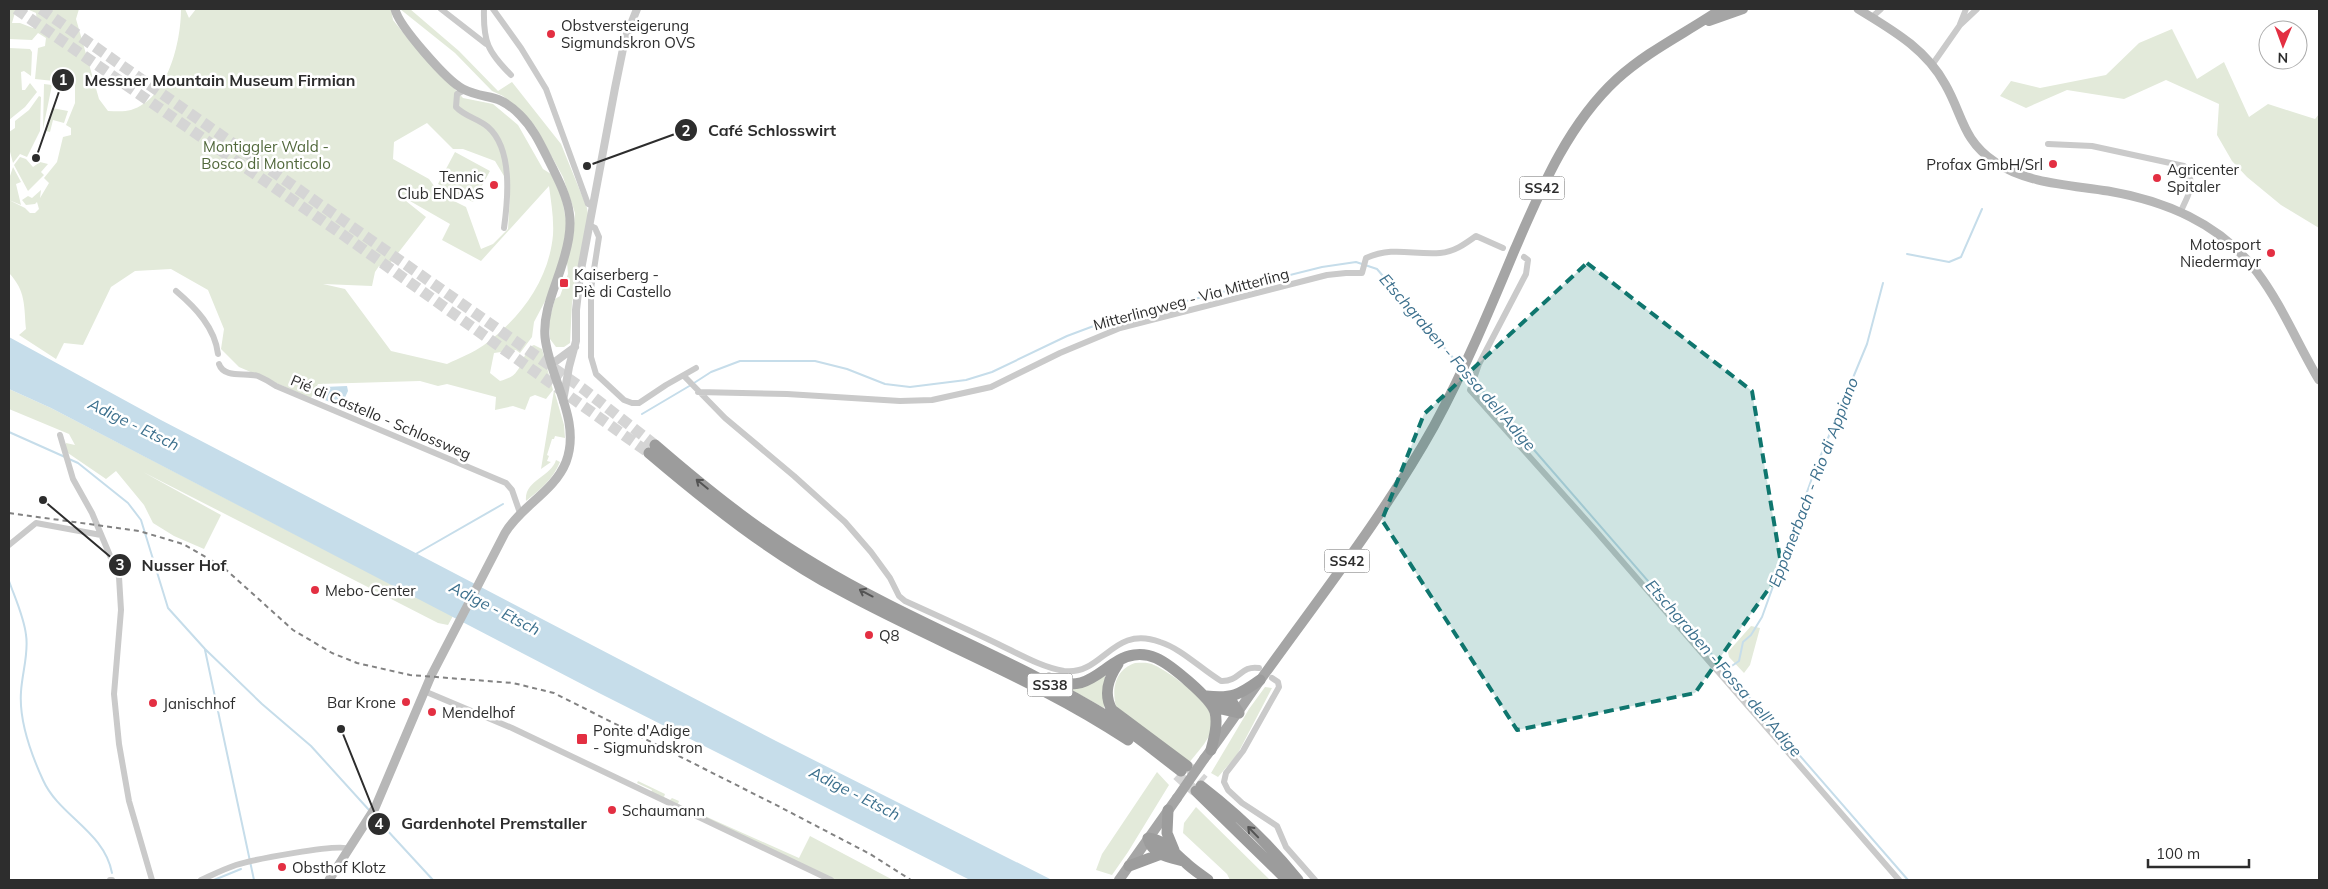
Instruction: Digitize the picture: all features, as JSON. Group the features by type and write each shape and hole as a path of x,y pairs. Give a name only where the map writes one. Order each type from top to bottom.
{"highway":[{"name":"SS38","path":"652,449 780,543 848,583 1081,701 1110,718 1182,771 1150,754 1093,718 1003,671 880,611 808,572 774,550 691,488 652,449"},
{"path":"774,550 784,564 834,593 845,602"},
{"path":"909,615 925,619 1057,682 1069,684 1089,680 1120,661 1134,655 1157,658 1212,698 1232,702 1239,712"},
{"path":"909,635 921,638 980,668 1003,671"},
{"path":"1120,661 1114,670 1107,688 1108,703 1112,710 1182,771"},
{"path":"1212,698 1242,693 1260,680"},
{"path":"1208,754 1216,718 1212,698"},
{"path":"1200,788 1223,802 1298,880"},
{"path":"1200,788 1214,814 1280,880"},
{"path":"1200,788 1287,880"},
{"path":"1168,810 1167,833 1174,850"},
{"path":"1184,861 1161,854 1150,847 1148,838 1160,841 1174,850 1184,861 1208,880"},
{"path":"1129,866 1161,854"}],"main road":[{"path":"329,880 369,820 424,691 504,533 520,513 551,484 566,461 570,445 570,428 548,352 545,334 548,309 568,246 571,229 571,214 566,194 536,135 521,116 501,99 465,90 452,82 406,30 395,9"},
{"name":"SS42","path":"1121,878 1260,680 1390,500 1406,474 1469,356 1532,209 1558,158 1590,108 1616,80 1638,62 1657,48 1701,23 1721,9"},
{"name":"SS42","path":"1701,23 1743,9"},
{"path":"1858,9 1918,48 1946,85 1962,126 1974,144 2005,168 2030,178 2141,198 2181,211 2209,227 2234,247 2257,271 2273,296 2319,380"}],"street":[{"path":"441,9 486,44 494,57 511,75"},
{"path":"484,9 486,44"},
{"path":"493,9 521,48 546,90 588,204 593,206"},
{"path":"563,402 569,367 575,347 577,294 589,225 623,47 629,26 637,9"},
{"path":"1872,17 1880,9"},
{"path":"1960,25 1966,9"},
{"path":"1932,65 1960,25 1978,9"},
{"path":"465,90 457,94 456,107 490,128 503,154 509,195 504,228"},
{"path":"2048,144 2092,146 2184,166 2192,176 2192,186 2181,211"},
{"path":"589,225 595,228 599,237 591,289 591,357 596,374 624,400 639,403 666,385 686,378 696,368"},
{"name":"Mitterlingweg - Via Mitterling","path":"696,390 916,402 957,396 991,387 1068,349 1120,328 1327,275 1346,272 1362,273 1366,258 1390,250 1440,253 1462,246 1476,236 1503,248"},
{"path":"1524,257 1528,260 1526,274 1475,374 1470,390 1595,530 1899,880"},
{"path":"176,291 191,303 210,328 217,342 218,354"},
{"path":"553,368 575,347"},
{"path":"548,352 564,357"},
{"name":"Pié di Castello - Schlossweg","path":"219,364 221,369 226,372 258,376 276,386 506,483 512,490 520,513"},
{"path":"553,368 569,367"},
{"path":"686,378 696,390 752,442 794,476 845,522 871,552 890,578 899,596 905,601 1042,664 1060,670 1078,671 1086,668 1117,644 1127,640 1145,639 1160,642 1171,647 1221,681 1231,680 1247,668 1259,668"},
{"path":"60,435 67,466 101,535 119,577 120,591 114,694 123,775 152,880"},
{"path":"9,545 36,523 101,535"},
{"path":"1272,678 1278,682 1279,687 1243,751 1226,773 1224,782 1228,790 1242,804 1277,826 1286,847 1315,880"},
{"path":"424,691 512,728 831,880"},
{"path":"201,880 255,860 345,846 350,849"}],"highlighted area":[{"path":"1587,263 1752,391 1782,570 1695,693 1517,730 1382,520 1424,414"}],"green space":[{"name":"Montiggler Wald - Bosco di Monticolo","path":"9,9 16,9 12,23 20,23 33,28 37,22 36,13 27,9 79,9 76,19 99,99 108,111 125,111 144,104 163,82 175,53 181,9 185,9 189,18 196,9 391,9 393,20 409,40 463,98 493,104 518,125 543,169 551,174 562,198 568,232 551,290 534,322 532,337 520,353 516,350 494,353 490,373 500,381 512,376 519,368 528,350 534,345 542,349 553,390 546,399 535,395 530,397 525,410 513,406 495,410 496,397 447,384 438,386 420,381 318,384 311,398 239,367 221,349 224,329 208,290 171,269 135,271 111,287 83,345 64,343 56,359 19,335 26,329 25,313 19,286 9,273 9,200 25,208 30,213 35,213 39,209 37,202 26,205 22,200 28,196 32,198 41,190 40,198 49,183 44,178 57,162 63,137 71,135 71,128 66,125 75,103 75,84 63,83 64,78 56,77 54,81 35,79 38,48 45,46 46,38 38,33 32,40 9,39","holes":["427,123 453,149 463,149 495,161 507,181 510,196 508,229 493,244 481,249 466,207 440,194 429,179 393,159 394,142","549,186 553,216 553,235 546,268 539,283 521,311 497,335 484,345 447,364 391,351 345,289 323,284 372,286 375,272 379,266 388,266 426,217 396,193 450,224 442,240 481,261"]},
{"path":"400,9 410,9 459,51 498,91 512,82 561,144 587,208 589,221 572,303 570,343 564,347 556,347 550,339 549,321 555,299 560,296 568,274 567,262 573,235 575,213 563,177 535,126 503,96 492,91 455,53"},
{"path":"2172,29 2197,79 2224,62 2249,117 2268,104 2315,119 2319,114 2319,228 2281,205 2247,177 2232,161 2217,135 2219,104 2166,80 2124,99 2067,90 2026,108 2000,96 2011,81 2040,88 2106,75 2139,43"},
{"path":"9,48 30,49 32,52 31,76 24,71 21,72 22,90 25,90 30,83 37,92 25,107 9,120"},
{"path":"44,84 52,85 43,129"},
{"path":"39,96 41,97 40,131 27,157 20,154 13,163 9,148 9,132 15,128 15,121 29,110"},
{"path":"52,108 68,111 64,123 53,120 50,132 46,131"},
{"path":"455,152 490,171 473,202 438,184"},
{"path":"20,157 26,159 33,167 40,162 48,164 41,172 44,175 28,191 14,165"},
{"path":"13,167 21,182 16,184 21,205 9,200 9,179"},
{"path":"9,389 51,408 453,616 448,625 438,623 143,472 221,515 204,549 174,536 153,523 144,505 116,471 106,479 65,451 66,443 75,445 69,434 9,409"},
{"path":"554,390 564,425 565,438 555,436 552,439 547,455 549,456 547,461 551,462 541,469"},
{"path":"556,460 560,462 554,474 526,501 529,488 549,471"},
{"path":"1751,626 1760,628 1750,665 1744,673 1729,657 1728,652"},
{"path":"1135,663 1152,664 1170,674 1199,698 1211,715 1213,723 1210,734 1189,763 1117,710 1114,696 1118,676 1128,666"},
{"path":"1105,676 1104,708 1068,688"},
{"path":"1265,687 1272,688 1237,755 1218,777 1211,773 1249,709"},
{"path":"1157,772 1169,785 1128,852 1112,875 1096,870 1102,854"},
{"path":"638,781 665,794 664,797 670,800 672,798 679,801 678,804 799,858 810,836 893,880 834,880 650,794 652,790 637,783"},
{"path":"1196,807 1270,880 1230,880 1227,874 1183,833 1184,823"}],"water":[{"name":"Adige - Etsch","path":"9,337 159,419 776,741 1052,880 970,880 599,693 51,408 9,389"},
{"path":"347,386 348,391 341,406 322,399 324,387"}],"waterway":[{"name":"Eppanerbach - Rio di Appiano","path":"1907,254 1949,262 1961,257 1982,209"},
{"name":"Etschgraben - Fossa dell'Adige","path":"694,383 711,372 740,361 815,361 847,369 885,384 910,387 966,380 992,372 1067,336 1107,321 1322,267 1356,262 1377,269 1460,366"},
{"name":"Eppanerbach - Rio di Appiano","path":"1726,670 1739,661 1743,642 1751,635 1762,617 1816,467 1867,344 1883,283"},
{"name":"Etschgraben - Fossa dell'Adige","path":"1465,371 1472,379"},
{"name":"Etschgraben - Fossa dell'Adige","path":"1475,382 1908,880"},
{"name":"Etschgraben - Fossa dell'Adige","path":"642,414 691,385"},
{"path":"9,432 65,457"},
{"path":"69,459 78,463 128,503 141,520 168,608 205,649 262,704 311,746 369,810"},
{"path":"414,555 503,504"},
{"path":"9,581 21,614 27,642 21,703 30,748 50,793 100,846 107,858 112,873"},
{"path":"205,650 254,880"},
{"path":"374,816 433,880"},
{"path":"214,880 241,869"}],"tunnel":[{"path":"16,9 346,237 649,453"},
{"path":"41,9 582,388 655,445"},
{"path":"1188,767 1204,781"},
{"path":"1177,775 1195,791"}],"railway":[{"path":"9,513 139,531 183,544 223,567 293,630 332,653 357,663 410,675 513,683 554,693 870,854 911,880"}],"place":[{"name":"Obstversteigerung Sigmundskron OVS","path":"551,34"},
{"name":"Messner Mountain Museum Firmian","path":"36,158"},
{"name":"Profax GmbH/Srl","path":"2053,164"},
{"name":"Café Schlosswirt","path":"587,166"},
{"name":"Agricenter Spitaler","path":"2157,178"},
{"name":"Tennic Club ENDAS","path":"494,185"},
{"name":"Motosport Niedermayr","path":"2271,253"},
{"name":"Kaiserberg - Piè di Castello","path":"564,283"},
{"name":"Nusser Hof","path":"43,500"},
{"name":"Mebo-Center","path":"315,590"},
{"name":"Q8","path":"869,635"},
{"name":"Bar Krone","path":"406,702"},
{"name":"Janischhof","path":"153,703"},
{"name":"Mendelhof","path":"432,712"},
{"name":"Gardenhotel Premstaller","path":"341,729"},
{"name":"Ponte d'Adige - Sigmundskron","path":"582,739"},
{"name":"Schaumann","path":"612,810"},
{"name":"Obsthof Klotz","path":"282,867"}]}
